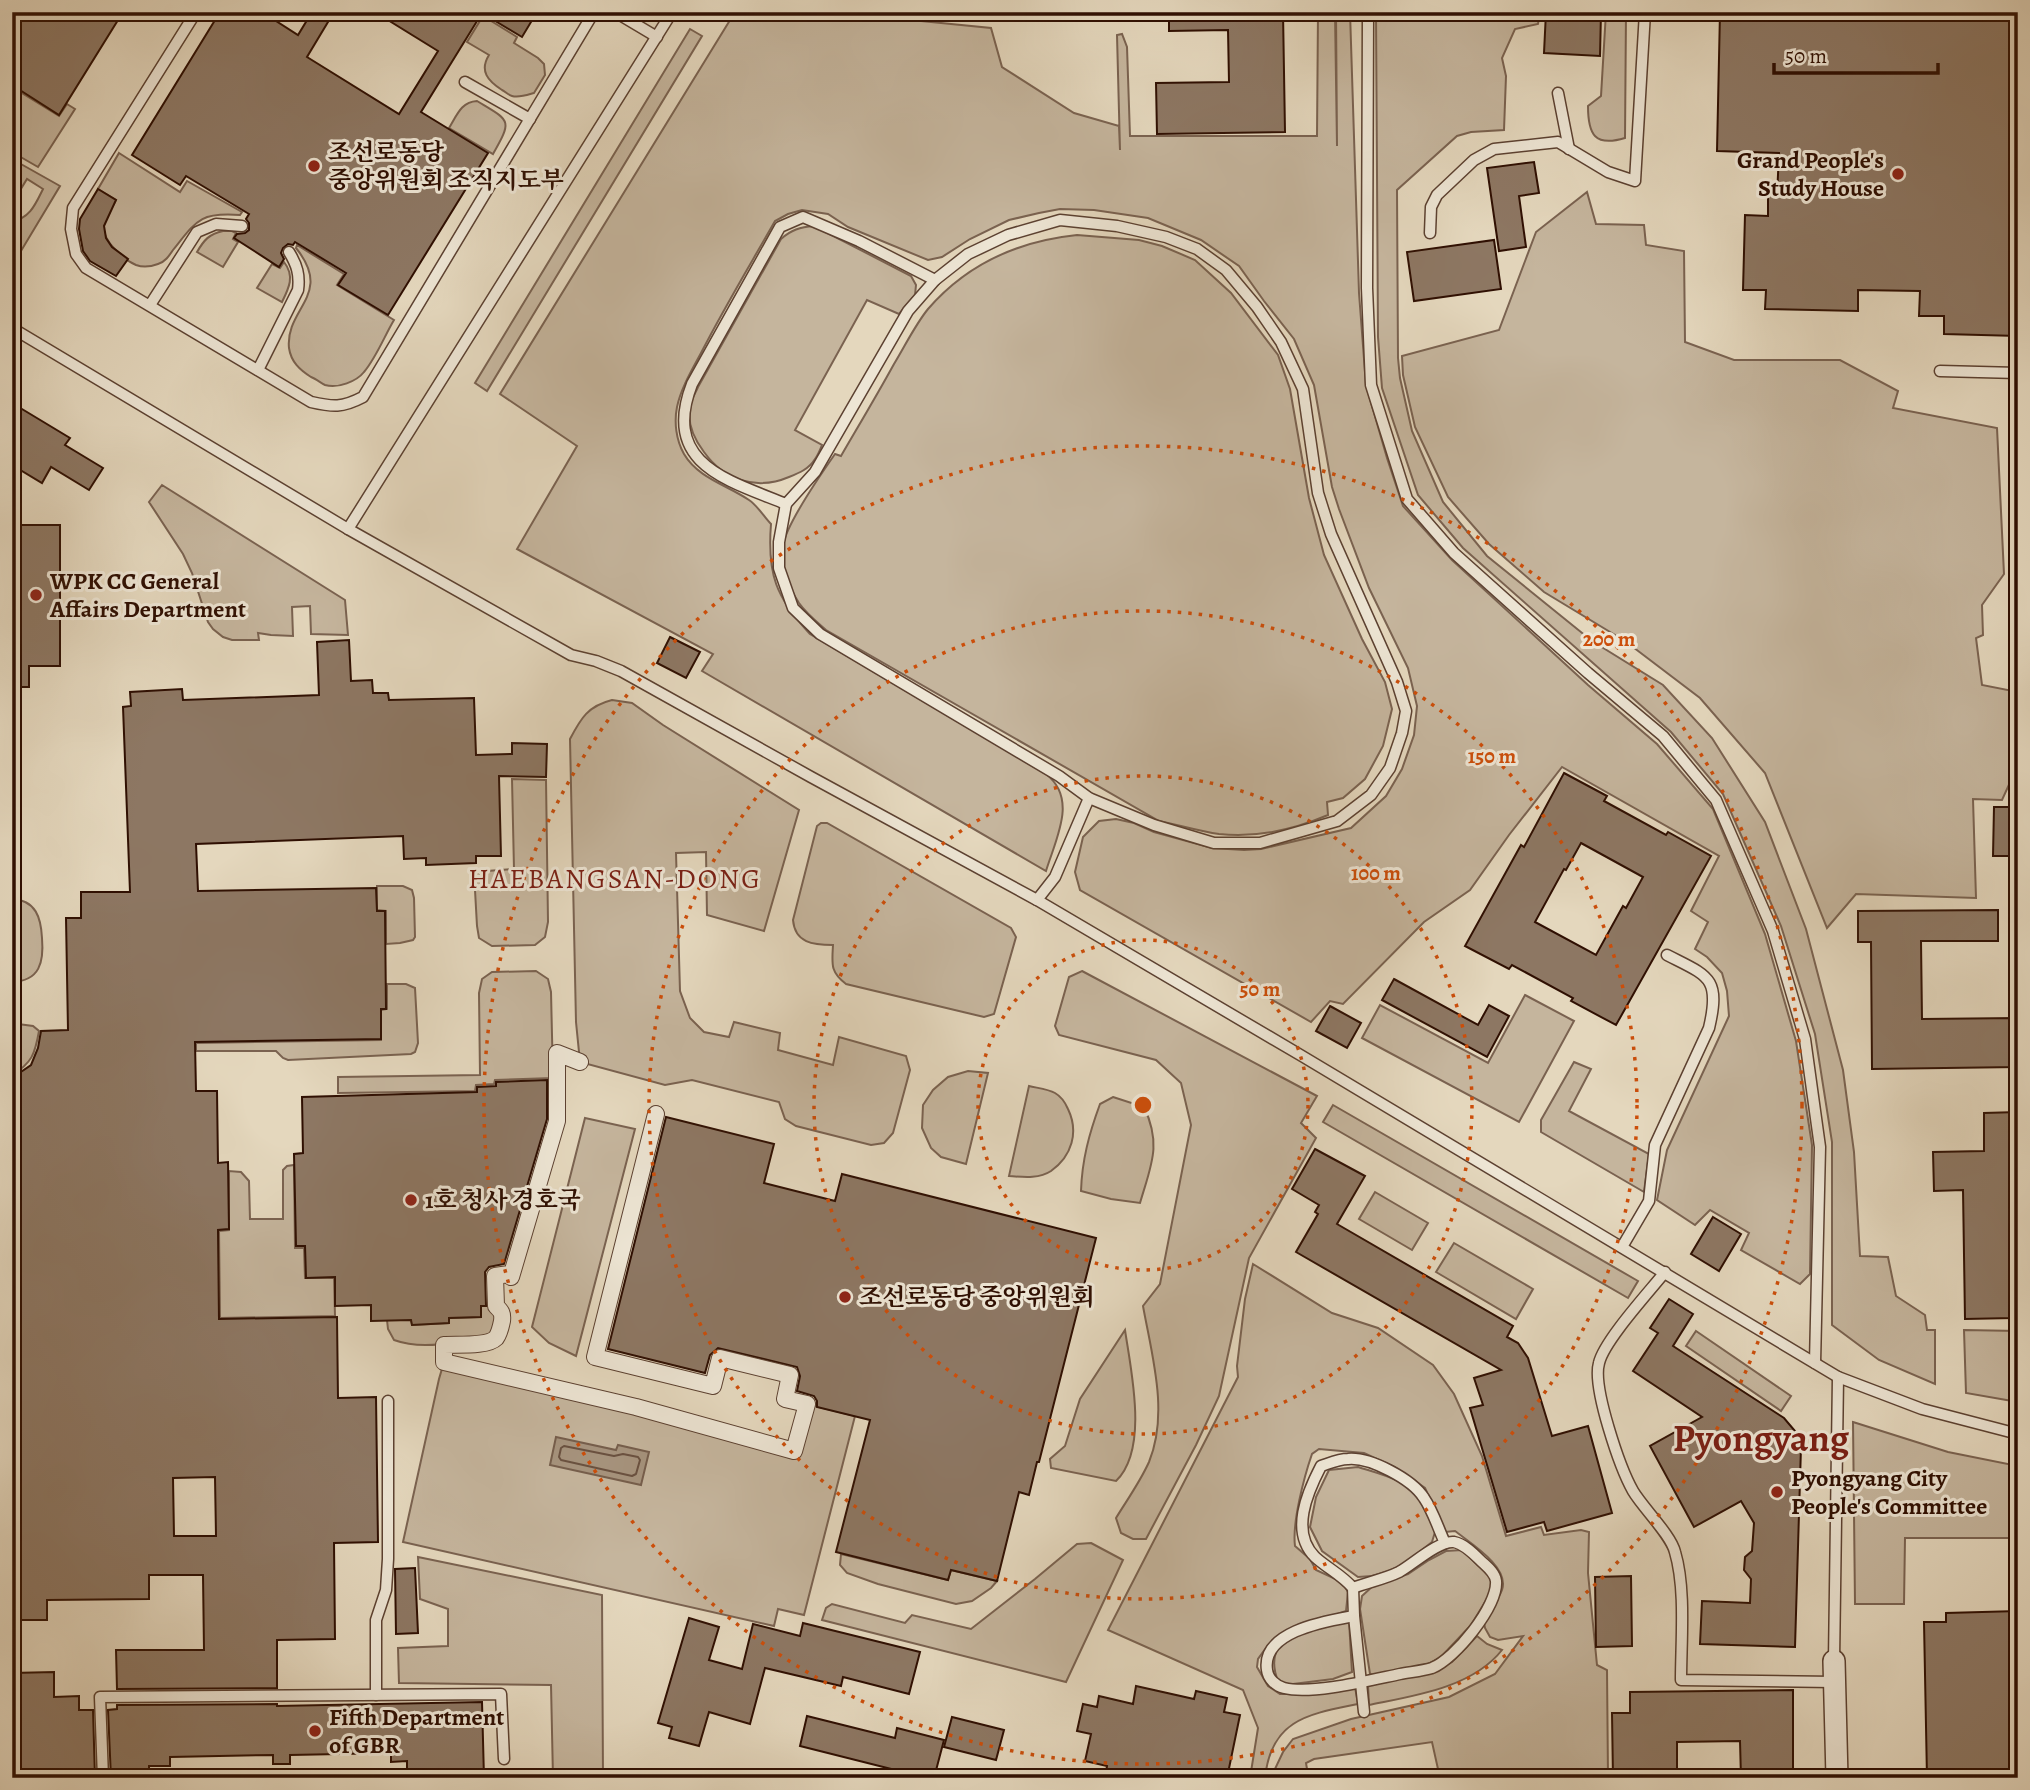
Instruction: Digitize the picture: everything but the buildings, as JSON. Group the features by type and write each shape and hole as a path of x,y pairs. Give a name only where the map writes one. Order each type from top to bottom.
{"street":[{"path":"580,1062 557,1052 557,1121 511,1277 509,1274 495,1276 496,1306 502,1315 495,1339 485,1343 444,1345 444,1363 636,1406 794,1451 807,1404 785,1399 790,1375 720,1358 712,1386 595,1357 656,1114"},
{"path":"1834,1672 1837,1778"}],"lane":[{"path":"196,12 73,208 71,229 76,254 86,268 311,401 334,407 363,397 594,12"},
{"path":"615,12 657,37"},
{"path":"348,529 672,12"},
{"path":"892,12 958,12"},
{"path":"1368,12 1367,288 1371,385 1407,499 1454,553 1663,736 1716,800 1773,931 1805,1039 1820,1147 1815,1363"},
{"path":"1430,233 1431,207 1437,195 1474,160 1494,149 1558,142 1608,172 1635,181 1645,12"},
{"path":"465,82 530,119"},
{"path":"1558,93 1569,149"},
{"path":"786,504 726,480 701,463 691,450 683,423 685,403 692,384 780,227 803,217 859,241 935,280"},
{"path":"1060,220 1117,226 1166,237 1197,249 1227,270 1257,307 1281,342 1303,389 1318,493 1331,534 1397,682 1406,711 1390,768 1371,795 1337,821 1260,843 1214,842 1154,825 1089,798 1059,776 820,634 793,608 779,568 779,542 786,504 815,472 908,311 935,280 968,254 1008,235 1060,220"},
{"path":"150,305 197,232 216,224 242,226"},
{"path":"258,370 298,290 300,276 289,252"},
{"path":"12,328 348,529 571,655 621,671 811,778 1037,900 1838,1377 1922,1409 2018,1434"},
{"path":"1940,371 2018,373"},
{"path":"1037,900 1055,877 1089,798"},
{"path":"1622,1247 1649,1201 1655,1145 1709,1028 1714,1008 1715,994 1711,983 1702,973 1667,954"},
{"path":"1665,1272 1606,1347 1598,1364 1600,1392 1620,1462 1633,1491 1675,1549 1681,1583 1681,1680 1834,1672 1838,1377"},
{"path":"376,1695 376,1620 386,1590 388,1559 388,1401"},
{"path":"1364,1712 1353,1588 1343,1576 1316,1558 1304,1543 1302,1529 1309,1490 1321,1466 1349,1458 1391,1471 1416,1488 1425,1499 1445,1543"},
{"path":"1353,1588 1395,1574 1445,1543 1455,1542 1467,1548 1495,1576 1495,1594 1474,1631 1446,1660 1432,1668 1309,1690 1283,1688 1272,1682 1267,1674 1266,1664 1277,1643 1288,1635 1317,1623 1354,1616"},
{"path":"103,1778 100,1697 501,1694 504,1759"}],"shaded area":[{"path":"735,12 855,12 887,20 991,28 1002,67 1074,113 1119,126 1120,150 1117,35 1122,34 1127,47 1130,136 1317,136 1318,12 1335,12 1337,146 1336,12 1350,12 1359,293 1366,385 1403,506 1452,560 1588,685 1657,744 1713,809 1765,934 1796,1041 1812,1145 1810,1274 1800,1284 1741,1250 1749,1233 1710,1210 1695,1225 1657,1200 1667,1150 1729,1016 1722,973 1695,949 1708,922 1691,911 1719,856 1562,767 1470,890 1424,922 1343,1004 1330,1001 1311,1022 1080,890 1075,872 1083,837 1099,821 1116,819 1212,848 1244,850 1261,849 1351,828 1386,796 1402,769 1414,735 1417,706 1408,668 1369,588 1339,509 1332,487 1314,385 1294,339 1239,266 1201,240 1148,218 1094,210 1060,209 1009,220 970,239 942,257 928,260 848,227 828,214 802,210 788,214 775,221 691,373 677,407 677,437 690,462 705,475 752,502 771,524 771,557 776,584 789,609 810,634 1046,774 1056,784 1063,807 1062,820 1046,871 702,671 713,654 517,549 577,446 500,394"},
{"path":"1376,12 1540,12 1538,24 1515,29 1502,58 1506,76 1504,130 1471,132 1457,136 1397,190 1398,358 1412,431 1443,502 1487,556 1592,641 1663,685 1712,738 1765,822 1806,929 1843,1070 1854,1152 1860,1256 1888,1257 1896,1296 1925,1315 1927,1330 1935,1330 1935,1384 1879,1360 1832,1325 1832,1142 1815,1034 1781,926 1723,794 1671,732 1463,548 1418,495 1382,388 1378,337"},
{"path":"1606,12 1626,12 1625,138 1607,141 1595,136 1592,131 1588,106 1601,96"},
{"path":"483,16 517,37 514,43 544,64 545,75 534,93 512,96 497,87 486,75 485,66 489,55 467,42"},
{"path":"690,29 702,36 487,391 475,383"},
{"path":"12,87 59,116 67,104 75,109 38,167 12,152"},
{"path":"477,101 502,117 505,122 504,134 493,154 449,128 463,107"},
{"path":"119,153 180,192 187,181 242,212 240,215 216,215 201,220 188,231 163,262 147,267 136,265 114,249 104,231 105,222 116,200 98,189"},
{"path":"12,159 60,186 21,251 12,246 12,221 28,214 43,189 27,179 19,192 12,197"},
{"path":"1587,192 1596,224 1644,225 1646,245 1684,251 1685,342 1734,360 1840,360 1898,391 1893,408 1997,428 2004,574 1982,605 1983,635 1976,638 1982,685 2018,692 2018,765 2002,800 1973,799 1976,898 1856,894 1827,928 1765,773 1700,698 1625,641 1544,592 1489,544 1448,497 1415,427 1403,375 1402,356 1499,330 1536,232"},
{"path":"814,226 911,276 916,285 915,295 899,314 867,300 795,430 822,445 817,456 810,465 796,474 777,481 753,483 721,470 700,447 690,425 691,404 781,239 788,233"},
{"path":"223,231 236,233 233,239 238,242 223,267 197,252 207,238"},
{"path":"1077,235 1139,240 1195,260 1231,293 1278,355 1290,389 1309,498 1324,555 1362,639 1385,682 1392,709 1383,746 1365,779 1343,798 1327,802 1328,815 1288,829 1247,835 1219,834 1159,821 826,630 802,607 792,590 786,576 782,552 791,524 835,454 841,456 928,309 960,279 995,257 1035,243"},
{"path":"297,245 344,274 337,285 394,320 368,366 361,375 347,383 325,385 300,368 290,353 290,334 309,290 310,278"},
{"path":"284,262 290,277 282,302 257,288 272,264 280,268"},
{"path":"162,485 345,600 348,635 311,634 310,606 292,607 293,636 258,633 259,640 232,640 213,629 183,554 149,502"},
{"path":"612,700 632,703 799,810 764,931 707,915 706,852 676,853 680,991 690,1018 704,1032 729,1037 734,1022 780,1033 778,1050 833,1065 839,1037 906,1056 910,1070 893,1133 884,1143 871,1145 796,1126 785,1119 779,1102 692,1080 665,1085 580,1062 576,1022 570,739 591,709"},
{"path":"512,779 546,780 548,922 545,937 535,945 492,946 479,938 474,872 514,869"},
{"path":"827,823 1011,928 1016,937 994,1014 984,1017 846,984 837,976 833,967 833,945 812,943 797,934 793,920 817,826"},
{"path":"377,886 403,886 412,890 413,940 386,944 386,911 377,910"},
{"path":"12,899 27,903 36,911 40,924 42,955 34,974 21,981 12,982"},
{"path":"536,971 548,979 551,992 553,1078 495,1080 494,1084 476,1085 475,1091 338,1093 338,1077 480,1075 479,993 482,979 492,972"},
{"path":"1082,971 1317,1096 1301,1123 1316,1138 1249,1258 1219,1396 1146,1539 1133,1539 1121,1533 1116,1518 1138,1484 1155,1443 1158,1424 1157,1384 1143,1306 1160,1284 1191,1125 1181,1083 1156,1060 1059,1035 1055,1026 1069,977"},
{"path":"387,984 406,984 415,988 418,1043 415,1052 411,1054 288,1060 276,1051 196,1051 196,1043 381,1040 381,1010 387,1009"},
{"path":"1525,995 1574,1021 1519,1122 1362,1038 1380,1005 1488,1063"},
{"path":"12,1025 33,1026 39,1031 32,1057 12,1075"},
{"path":"1574,1062 1591,1069 1569,1111 1649,1154 1644,1192 1541,1132 1541,1120"},
{"path":"968,1071 988,1073 966,1164 941,1157 931,1148 922,1128 923,1105 933,1090 948,1077"},
{"path":"1029,1086 1052,1092 1063,1100 1073,1126 1072,1143 1064,1158 1046,1174 1031,1177 1009,1176"},
{"path":"1113,1097 1144,1107 1153,1133 1153,1155 1140,1203 1081,1191 1089,1137 1096,1115 1100,1104"},
{"path":"1333,1105 1638,1281 1628,1298 1323,1122"},
{"path":"585,1118 635,1129 576,1356 549,1343 532,1327"},
{"path":"294,1165 295,1248 304,1248 305,1278 334,1278 335,1316 220,1318 219,1231 229,1230 229,1171 241,1172 249,1181 250,1219 283,1219 283,1170"},
{"path":"1375,1192 1428,1223 1412,1250 1359,1219"},
{"path":"1454,1243 1533,1289 1516,1319 1436,1272"},
{"path":"1253,1264 1332,1313 1378,1328 1433,1365 1454,1394 1482,1456 1506,1536 1541,1527 1544,1535 1581,1530 1589,1532 1588,1573 1597,1665 1607,1670 1608,1778 1440,1778 1432,1742 1314,1759 1306,1763 1308,1775 1312,1778 1273,1778 1283,1752 1293,1739 1351,1719 1449,1697 1495,1674 1523,1636 1498,1640 1490,1637 1485,1628 1483,1618 1502,1590 1503,1581 1495,1564 1455,1531 1445,1532 1425,1488 1395,1467 1364,1453 1319,1449 1312,1454 1295,1525 1295,1546 1310,1559 1316,1570 1342,1582 1348,1592 1346,1611 1281,1634 1258,1659 1257,1667 1268,1686 1280,1694 1309,1694 1355,1687 1358,1704 1309,1716 1284,1731 1275,1743 1265,1778 1250,1778 1258,1728 1243,1690 1108,1630 1238,1377 1245,1299"},
{"path":"481,1306 496,1306 498,1332 446,1344 420,1345 394,1340 388,1329 387,1320 411,1320 412,1325 449,1323 449,1318 481,1317"},
{"path":"1125,1330 1135,1409 1132,1450 1126,1467 1116,1481 1051,1468 1050,1459 1065,1446 1080,1399"},
{"path":"1964,1330 2018,1331 2018,1402 1966,1393"},
{"path":"1696,1331 1791,1396 1781,1411 1686,1346"},
{"path":"444,1362 793,1451 807,1404 855,1416 804,1615 778,1609 774,1626 403,1542"},
{"path":"1853,1422 1948,1452 2018,1466 2018,1538 1905,1538 1904,1604 1855,1604"},
{"path":"1358,1467 1393,1479 1409,1488 1421,1501 1435,1532 1432,1542 1404,1564 1372,1576 1358,1577 1322,1551 1310,1527 1316,1497 1329,1470"},
{"path":"1091,1543 1123,1560 1066,1682 822,1620 826,1608 832,1604 905,1623 912,1615 971,1629 1077,1544"},
{"path":"1462,1550 1492,1579 1493,1589 1471,1625 1440,1658 1428,1664 1370,1674 1360,1609 1362,1596 1374,1585 1408,1574 1446,1551"},
{"path":"841,1554 948,1580 951,1570 997,1581 972,1601 956,1604 878,1584 847,1573 840,1565"},
{"path":"418,1557 602,1595 603,1778 553,1778 551,1685 399,1683 398,1648 448,1646 448,1609 420,1599"},
{"path":"1349,1621 1352,1672 1333,1679 1285,1685 1278,1681 1274,1665 1276,1652 1283,1643 1306,1630"},
{"path":"1477,1636 1502,1650 1475,1673 1441,1688 1369,1705 1368,1685 1433,1671 1452,1662"}],"water":[{"path":"556,1437 616,1450 618,1445 649,1452 641,1485 550,1465"}],"place":[{"name":"조선로동당 중앙위원회 조직지도부","path":"314,166"},
{"name":"Grand People's Study House","path":"1898,174"},
{"name":"WPK CC General Affairs Department","path":"36,595"},
{"name":"1호 청사 경호국","path":"411,1200"},
{"name":"조선로동당 중앙위원회","path":"845,1297"},
{"name":"Pyongyang City People's Committee","path":"1777,1492"},
{"name":"Fifth Department of GBR","path":"315,1731"}],"district":[{"name":"HAEBANGSAN-DONG","path":"615,878"},
{"name":"Pyongyang","path":"1761,1438"}]}
